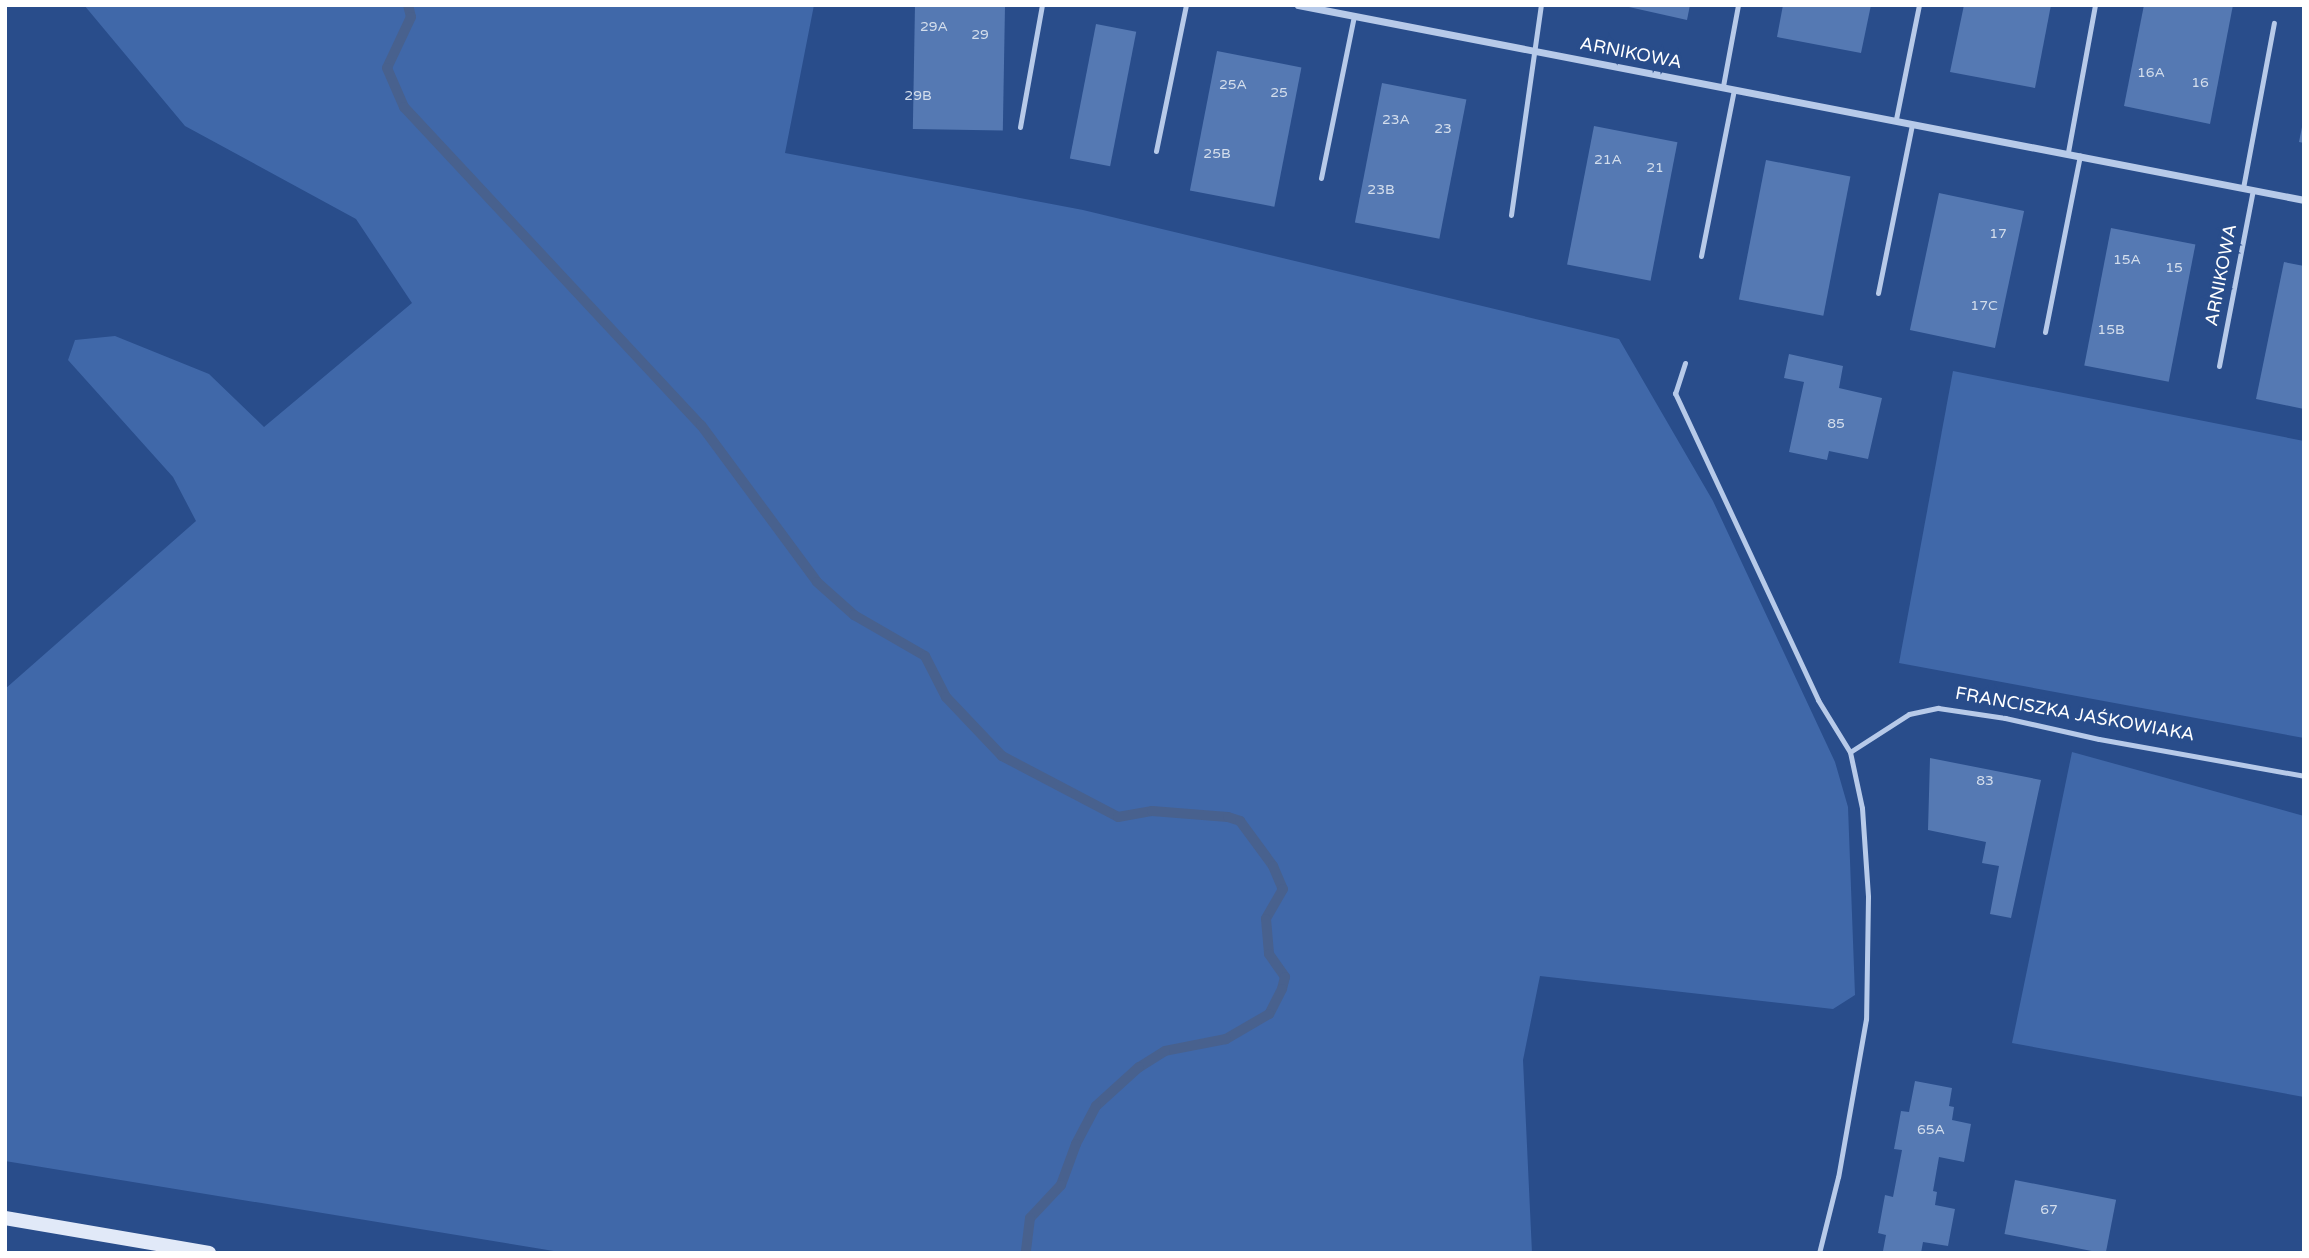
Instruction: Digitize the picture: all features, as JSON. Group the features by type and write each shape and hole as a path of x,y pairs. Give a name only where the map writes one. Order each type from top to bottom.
{"street":[{"name":"ARNIKOWA","path":"1298,5 2068,152 2304,200"},
{"path":"5,1218 209,1253"}],"lane":[{"path":"1020,127 1042,5"},
{"path":"1156,151 1186,5"},
{"path":"1345,14 1347,5"},
{"path":"1511,215 1541,5"},
{"path":"1723,86 1738,5"},
{"path":"1896,119 1919,5"},
{"path":"2068,152 2095,5"},
{"path":"1321,178 1354,16"},
{"path":"2243,188 2274,23"},
{"path":"1701,256 1734,89"},
{"path":"1878,293 1912,124"},
{"path":"2045,332 2080,155"},
{"name":"ARNIKOWA","path":"2219,366 2253,190"},
{"path":"1685,363 1675,393 1818,700 1850,752 1862,807 1868,897 1866,1019 1838,1178 1819,1253"},
{"name":"FRANCISZKA JAŚKOWIAKA","path":"1850,752 1909,714 1937,708 2005,718 2099,739 2304,776"}],"shaded area":[{"path":"84,5 814,5 785,153 1083,210 1619,339 1713,501 1835,762 1848,807 1855,995 1833,1009 1540,976 1523,1060 1532,1253 566,1253 5,1161 5,689 196,521 173,477 68,360 75,340 115,336 209,374 264,427 412,303 356,219 185,126"},
{"path":"1953,371 2304,441 2304,738 1899,663"},
{"path":"2072,752 2304,816 2304,1097 2012,1043"}],"building":[{"path":"915,5 1005,7 1003,131 913,129"},
{"path":"1620,5 1690,5 1687,20"},
{"path":"1783,5 1871,5 1861,53 1777,37"},
{"path":"1964,5 2051,5 2035,88 1950,72"},
{"path":"2144,5 2233,5 2210,124 2124,106"},
{"path":"1096,24 1136,32 1110,166 1070,158"},
{"path":"1217,51 1301,67 1274,207 1190,190"},
{"path":"1382,83 1466,99 1439,239 1355,222"},
{"path":"2304,122 2304,143 2299,142"},
{"path":"1594,126 1677,142 1651,281 1567,264"},
{"path":"1766,160 1850,176 1823,316 1739,299"},
{"path":"1939,193 2024,211 1995,348 1910,330"},
{"path":"2111,228 2195,244 2169,382 2084,365"},
{"path":"2284,262 2304,266 2304,409 2256,399"},
{"path":"1789,354 1843,366 1839,388 1882,398 1868,459 1829,451 1827,460 1789,452 1804,382 1784,378"},
{"path":"1930,758 2041,780 2011,918 1990,914 1999,866 1982,863 1986,842 1928,830"},
{"path":"1915,1081 1952,1088 1949,1106 1954,1107 1952,1120 1971,1124 1964,1162 1939,1157 1933,1191 1937,1192 1935,1205 1955,1209 1948,1246 1923,1242 1921,1253 1893,1253 1883,1251 1886,1235 1878,1233 1885,1195 1893,1197 1902,1150 1894,1149 1901,1111 1909,1112"},
{"path":"2015,1180 2116,1200 2106,1253 2005,1234"}],"waterway":[{"path":"408,5 411,17 387,68 404,107 701,425 817,582 854,615 925,656 946,697 1002,756 1118,817 1152,811 1228,817 1240,821 1273,866 1283,889 1266,919 1269,954 1285,977 1269,1014 1226,1039 1165,1051 1139,1067 1096,1106 1076,1144 1061,1185 1030,1218 1026,1253"}]}
